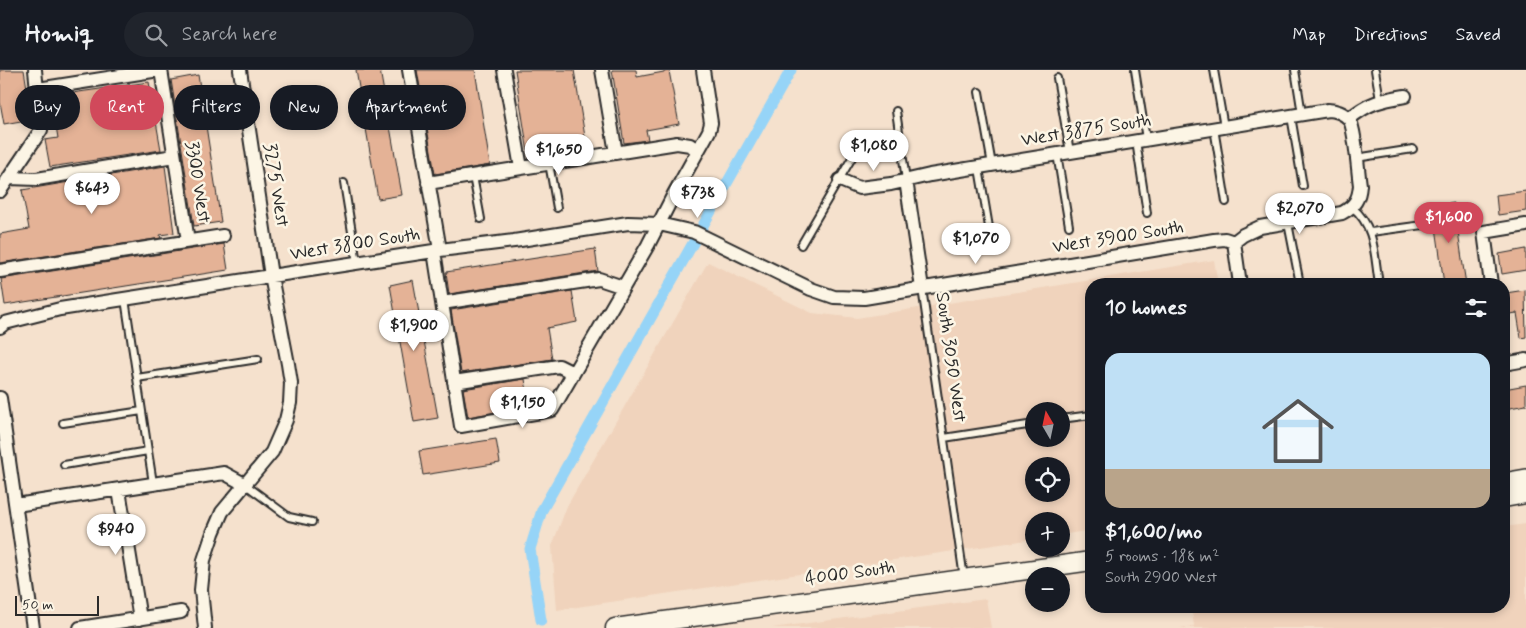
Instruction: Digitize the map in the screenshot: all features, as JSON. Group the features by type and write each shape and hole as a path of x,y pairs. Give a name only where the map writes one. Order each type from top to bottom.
{"main road":[{"path":"1510,482 1526,479"},
{"path":"1510,497 1526,494"},
{"name":"4000 South","path":"615,628 1085,562"}],"street":[{"path":"35,70 37,85"},
{"path":"64,85 160,70"},
{"name":"3300 West","path":"160,70 188,241"},
{"name":"3275 West","path":"205,628 201,590 204,560 222,512 272,452 286,420 290,403 291,383 271,276 240,70"},
{"path":"409,70 428,183 442,304 461,426 552,410 623,287 664,225 709,131 711,123 703,70"},
{"path":"504,70 521,168"},
{"path":"602,70 616,153"},
{"path":"1239,278 1234,242 1243,235 1260,228 1342,213 1352,207 1359,194 1360,185 1352,124 1344,116 1380,100 1405,96"},
{"name":"West 3875 South","path":"840,180 858,188 891,184 992,165 1328,110 1344,116"},
{"path":"0,191 41,130"},
{"path":"428,183 677,143 690,145 698,152"},
{"path":"9,178 37,179 174,156"},
{"name":"South 3050 West","path":"906,180 922,288"},
{"name":"West 3800 South","path":"0,327 6,323 60,309 437,251 514,242 628,223 664,225 694,232 716,242"},
{"path":"1490,278 1484,232 1526,225"},
{"path":"0,271 222,236"},
{"name":"West 3900 South","path":"716,242 811,289 834,297 864,298 1214,240 1225,239 1234,242"},
{"path":"442,304 600,279 623,287"},
{"path":"1510,363 1526,360"},
{"path":"454,382 560,366 573,373"},
{"path":"0,398 33,628"},
{"path":"16,505 224,472 246,485"},
{"path":"119,490 140,619"},
{"path":"80,628 181,612"}],"lane":[{"path":"1134,70 1147,213"},
{"path":"1214,70 1226,202"},
{"path":"1294,70 1303,186"},
{"path":"1375,70 1380,100"},
{"path":"1056,78 1069,226"},
{"path":"979,92 992,165"},
{"name":"South 3050 West","path":"896,111 906,180"},
{"path":"801,245 860,144"},
{"path":"1356,158 1413,149"},
{"path":"549,164 557,208"},
{"path":"979,168 991,239"},
{"path":"473,176 481,219"},
{"path":"344,183 357,263"},
{"path":"1352,207 1364,219 1371,232 1378,278"},
{"path":"1288,223 1299,278"},
{"path":"1371,232 1423,225"},
{"name":"South 3050 West","path":"922,288 964,579"},
{"path":"125,299 153,483"},
{"path":"137,378 258,359"},
{"path":"63,423 142,411"},
{"path":"1070,418 1085,415"},
{"path":"944,438 1025,425"},
{"path":"64,465 148,452"},
{"path":"246,485 289,517 312,522"}],"shaded area":[{"path":"1214,260 1217,278 1103,278"},
{"path":"708,262 812,313 857,318 1085,281 1085,531 1070,534 1070,512 1025,512 1025,540 557,610 552,546 567,506"},
{"path":"1526,524 1526,628 1180,628 1194,626 1192,613 1510,613 1510,526"},
{"path":"986,599 991,628 772,628"}],"building":[{"path":"0,70 24,70 26,85 15,85 15,122 4,124 0,102"},
{"path":"356,70 380,70 383,85 359,85"},
{"path":"417,70 475,70 490,165 435,174 427,130 466,130 466,85 420,85"},
{"path":"515,70 574,70 587,149 529,159"},
{"path":"612,70 636,70 637,77 669,71 679,124 646,130 648,140 624,143"},
{"path":"198,75 200,85 174,85 174,99 171,80"},
{"path":"149,82 150,85 128,85"},
{"path":"90,90 90,130 157,130 161,150 50,167 45,140 58,138 57,130 80,130 80,92"},
{"path":"179,130 207,130 221,222 194,226"},
{"path":"366,130 391,130 402,195 378,199"},
{"path":"165,166 174,233 160,235 161,238 0,263 0,234 29,229 22,190"},
{"path":"1526,191 1526,211 1498,215 1496,195"},
{"path":"1454,203 1465,278 1443,278 1433,206"},
{"path":"224,244 228,270 5,305 1,279"},
{"path":"595,249 598,271 449,294 446,272"},
{"path":"1526,249 1526,270 1502,274 1499,254"},
{"path":"413,280 438,418 414,422 390,285"},
{"path":"1525,290 1526,337 1521,338 1517,313 1510,314 1510,292"},
{"path":"572,291 577,322 547,328 552,359 461,373 451,310"},
{"path":"525,379 529,406 468,417 463,389"},
{"path":"1526,385 1526,405 1510,408 1510,388"},
{"path":"496,439 500,463 423,475 419,451"}],"waterway":[{"path":"541,620 530,549 542,510 791,70"}]}
